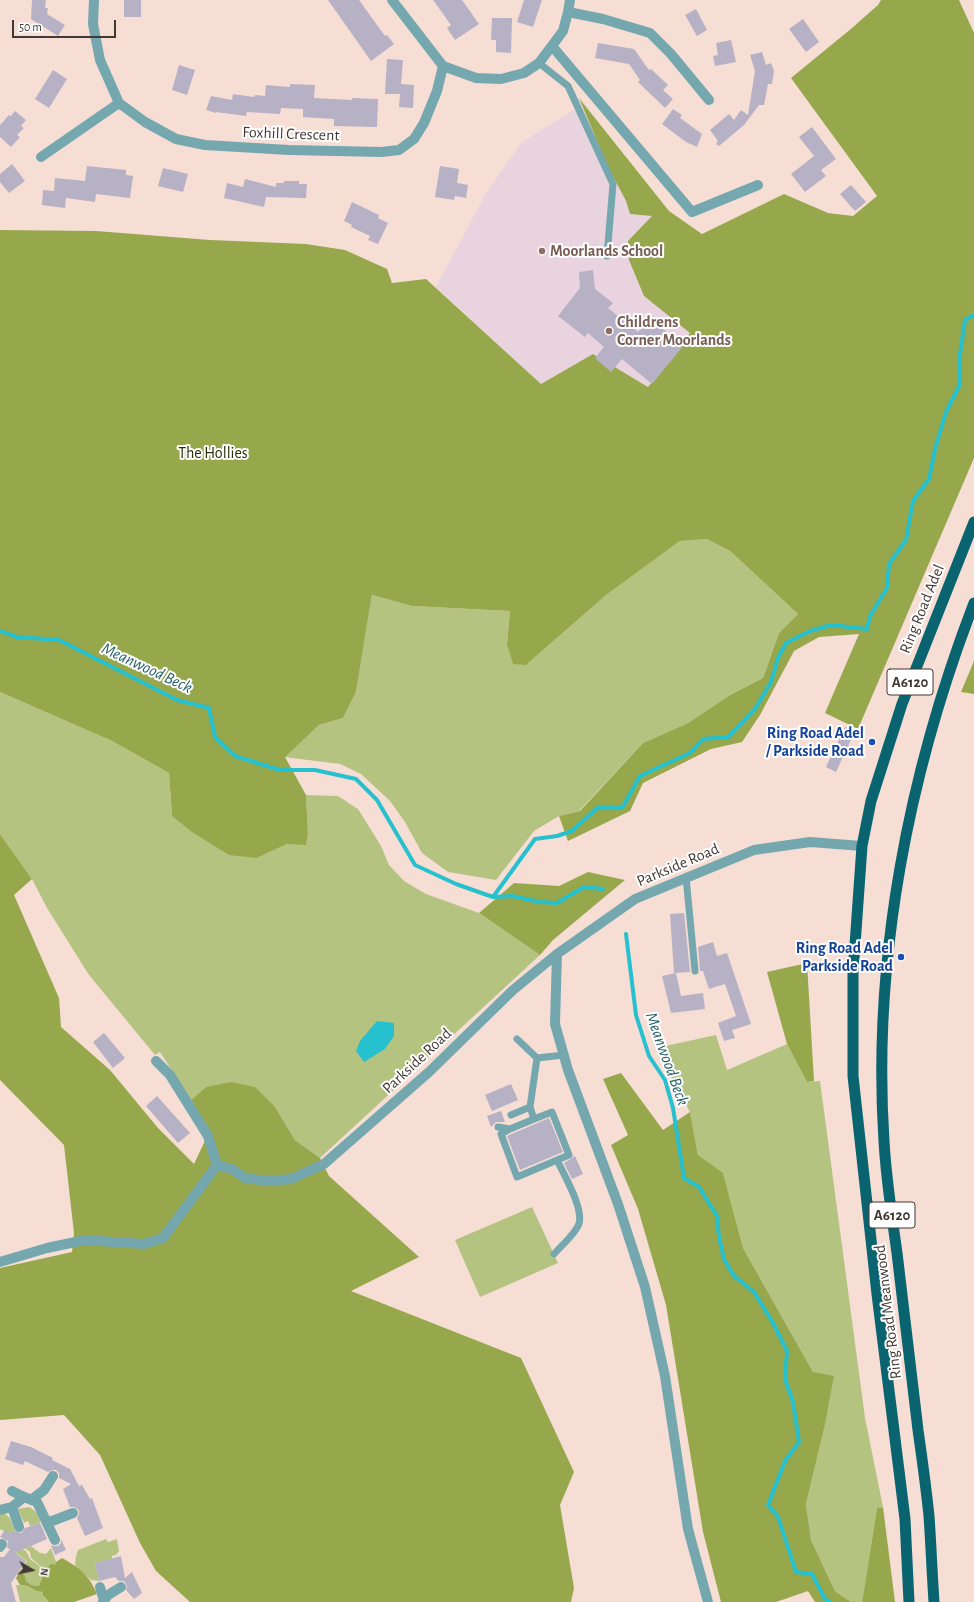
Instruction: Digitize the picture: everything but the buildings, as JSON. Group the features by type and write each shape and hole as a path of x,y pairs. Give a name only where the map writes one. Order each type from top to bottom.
{"highway":[{"name":"Ring Road Adel","path":"862,846 871,801 902,704 974,522"},
{"name":"Ring Road Meanwood","path":"934,1602 929,1515 884,1142 882,1067 886,970 897,886 907,828 921,767 937,710 956,650 974,603"},
{"name":"Ring Road Meanwood","path":"862,846 853,973 853,1076 877,1294 905,1519 909,1602"}],"street":[{"path":"41,157 119,103 100,60 93,24 94,0"},
{"path":"392,0 443,66 476,78 500,79 524,73 539,63 563,31 570,0"},
{"path":"568,12 603,19 650,33 671,54 709,100"},
{"path":"552,46 692,212 758,185"},
{"name":"Foxhill Crescent","path":"119,103 145,122 176,139 205,145 289,150 381,152 399,150 414,139 424,123 438,91 443,66"},
{"name":"Parkside Road","path":"217,1165 232,1169 245,1178 268,1181 291,1179 324,1164 429,1072 514,990 557,954 636,898 754,850 810,842 862,846"},
{"path":"557,954 555,1024 568,1070 618,1204 645,1287 666,1376 688,1529 708,1602"},
{"path":"0,1262 47,1248 86,1240 144,1244 163,1238 217,1165 208,1136 170,1074 156,1061"},
{"path":"0,1510 12,1507 44,1490 53,1476"},
{"path":"12,1491 36,1502 55,1540"},
{"path":"12,1507 19,1527"},
{"path":"47,1523 73,1513"},
{"path":"100,1587 104,1601"},
{"path":"104,1601 108,1595 121,1587"}],"lane":[{"path":"539,63 568,86 613,184 607,256"},
{"path":"686,877 695,971"},
{"path":"517,1039 537,1058 564,1055"},
{"path":"534,1119 530,1107 537,1058"},
{"path":"511,1115 530,1107"},
{"path":"552,1112 569,1155 517,1177 500,1134 534,1119 552,1112"},
{"path":"498,1127 510,1129"},
{"path":"554,1254 578,1227 581,1219 579,1208 557,1160"}],"shaded area":[{"name":"Moorlands School","path":"579,98 608,167 626,201 630,214 652,216 644,296 690,333 648,387 593,354 541,384 436,287 485,195 521,143 575,109"}],"green space":[{"name":"The Hollies","path":"881,0 959,0 974,33 974,458 858,729 825,713 859,634 819,637 794,651 760,715 742,742 711,749 643,783 630,811 568,841 559,816 580,811 643,743 688,723 730,695 763,678 779,633 798,614 730,551 707,539 680,541 605,596 526,665 513,664 507,644 510,611 412,606 372,595 356,692 343,718 319,725 285,757 306,795 308,834 306,845 287,844 257,858 229,855 192,832 172,816 169,773 112,741 0,692 0,230 96,231 210,240 306,244 345,250 387,269 392,283 426,279 541,384 593,354 648,387 690,333 644,296 629,260 628,241 652,216 630,214 626,201 608,167 579,98 669,211 702,234 784,194 828,213 853,216 877,196 791,78 852,28 878,5"},
{"path":"707,539 730,551 798,614 779,633 763,678 730,695 688,723 643,743 579,811 559,816 534,831 496,880 448,872 422,853 405,822 390,801 361,774 340,764 284,757 319,725 343,718 356,692 372,595 412,606 510,611 507,644 526,665 605,596 680,541"},
{"path":"974,661 974,694 961,692"},
{"path":"0,692 112,741 169,773 172,816 257,858 287,844 306,844 308,834 306,795 338,796 358,809 381,846 389,865 404,881 426,894 479,913 540,955 320,1158 295,1140 275,1107 206,1087 191,1100 160,1052 155,1055 89,975 47,908 32,879 0,834"},
{"path":"0,834 32,879 14,895 59,998 61,1027 110,1070 158,1128 194,1164 210,1130 191,1100 206,1087 231,1082 255,1087 275,1107 295,1140 320,1158 329,1176 419,1257 351,1291 521,1358 574,1472 560,1505 574,1588 571,1602 190,1602 156,1571 140,1543 100,1455 64,1415 0,1420 0,1268 72,1252 74,1233 64,1145 0,1080"},
{"path":"588,872 625,880 553,940 540,955 479,913 514,883 559,886"},
{"path":"807,963 814,1081 807,1082 787,1044 767,972"},
{"path":"716,1035 727,1070 787,1044 807,1082 820,1081 865,1418 883,1507 877,1508 862,1602 851,1602 835,1591 811,1540 806,1504 824,1429 813,1372 743,1248 723,1174 698,1155 690,1112 656,1048"},
{"path":"621,1073 663,1130 690,1112 698,1155 723,1173 743,1248 813,1372 834,1376 824,1429 806,1504 811,1540 835,1591 851,1602 815,1602 808,1591 776,1602 721,1602 703,1532 666,1305 638,1209 611,1145 628,1135 603,1079"},
{"path":"532,1207 558,1263 480,1297 455,1240"},
{"path":"29,1507 37,1513 40,1523 30,1526 28,1521 24,1523 18,1509"},
{"path":"883,1507 895,1602 862,1602 877,1508"},
{"path":"4,1513 10,1518 17,1536 15,1537 0,1529 0,1515"},
{"path":"106,1539 108,1542 117,1539 119,1551 116,1555 112,1556 112,1559 95,1563 99,1581 91,1580 75,1566 78,1550"},
{"path":"31,1546 40,1553 46,1554 51,1548 56,1562 55,1565 45,1570 31,1558 30,1552 25,1548"},
{"path":"18,1548 26,1551 30,1559 45,1570 39,1586 31,1585 26,1581 25,1576 20,1571 27,1561 13,1551"},
{"path":"62,1558 74,1565 87,1577 97,1594 74,1602 49,1602 43,1596 43,1592 36,1591 28,1586 20,1585 16,1578 20,1571 25,1576 26,1581 31,1585 39,1586 45,1570 51,1564 55,1565 56,1562"},
{"path":"16,1585 28,1586 36,1591 43,1592 43,1597 49,1602 20,1602"}],"water":[{"path":"377,1021 394,1023 394,1036 385,1049 364,1062 356,1051 360,1041"}],"waterway":[{"path":"493,897 535,839 557,836 572,831 597,808 622,808 640,776 690,753 703,739 728,737 755,709 771,682 778,658 786,643 810,631 831,625 867,629 870,616 887,588 889,564 906,540 913,501 929,479 935,449 946,412 960,384 960,354 965,320 974,315"},
{"name":"Meanwood Beck","path":"0,631 17,637 59,640 177,700 209,708 215,737 235,756 280,770 315,770 356,779 377,800 415,865 456,884 493,897 512,896 540,902 557,903 584,887 603,889"},
{"name":"Meanwood Beck","path":"626,934 636,1015 649,1056 665,1080 673,1108 684,1178 699,1187 717,1216 719,1237 724,1259 734,1276 754,1292 773,1323 787,1351 785,1379 793,1402 799,1442 785,1461 768,1505 778,1517 796,1572 812,1574 825,1599 830,1602"}],"place":[{"name":"Moorlands School","path":"542,251"},
{"name":"Childrens Corner Moorlands","path":"609,331"},
{"name":"Ring Road Adel / Parkside Road","path":"872,742"},
{"name":"Ring Road Adel Parkside Road","path":"901,957"}]}
